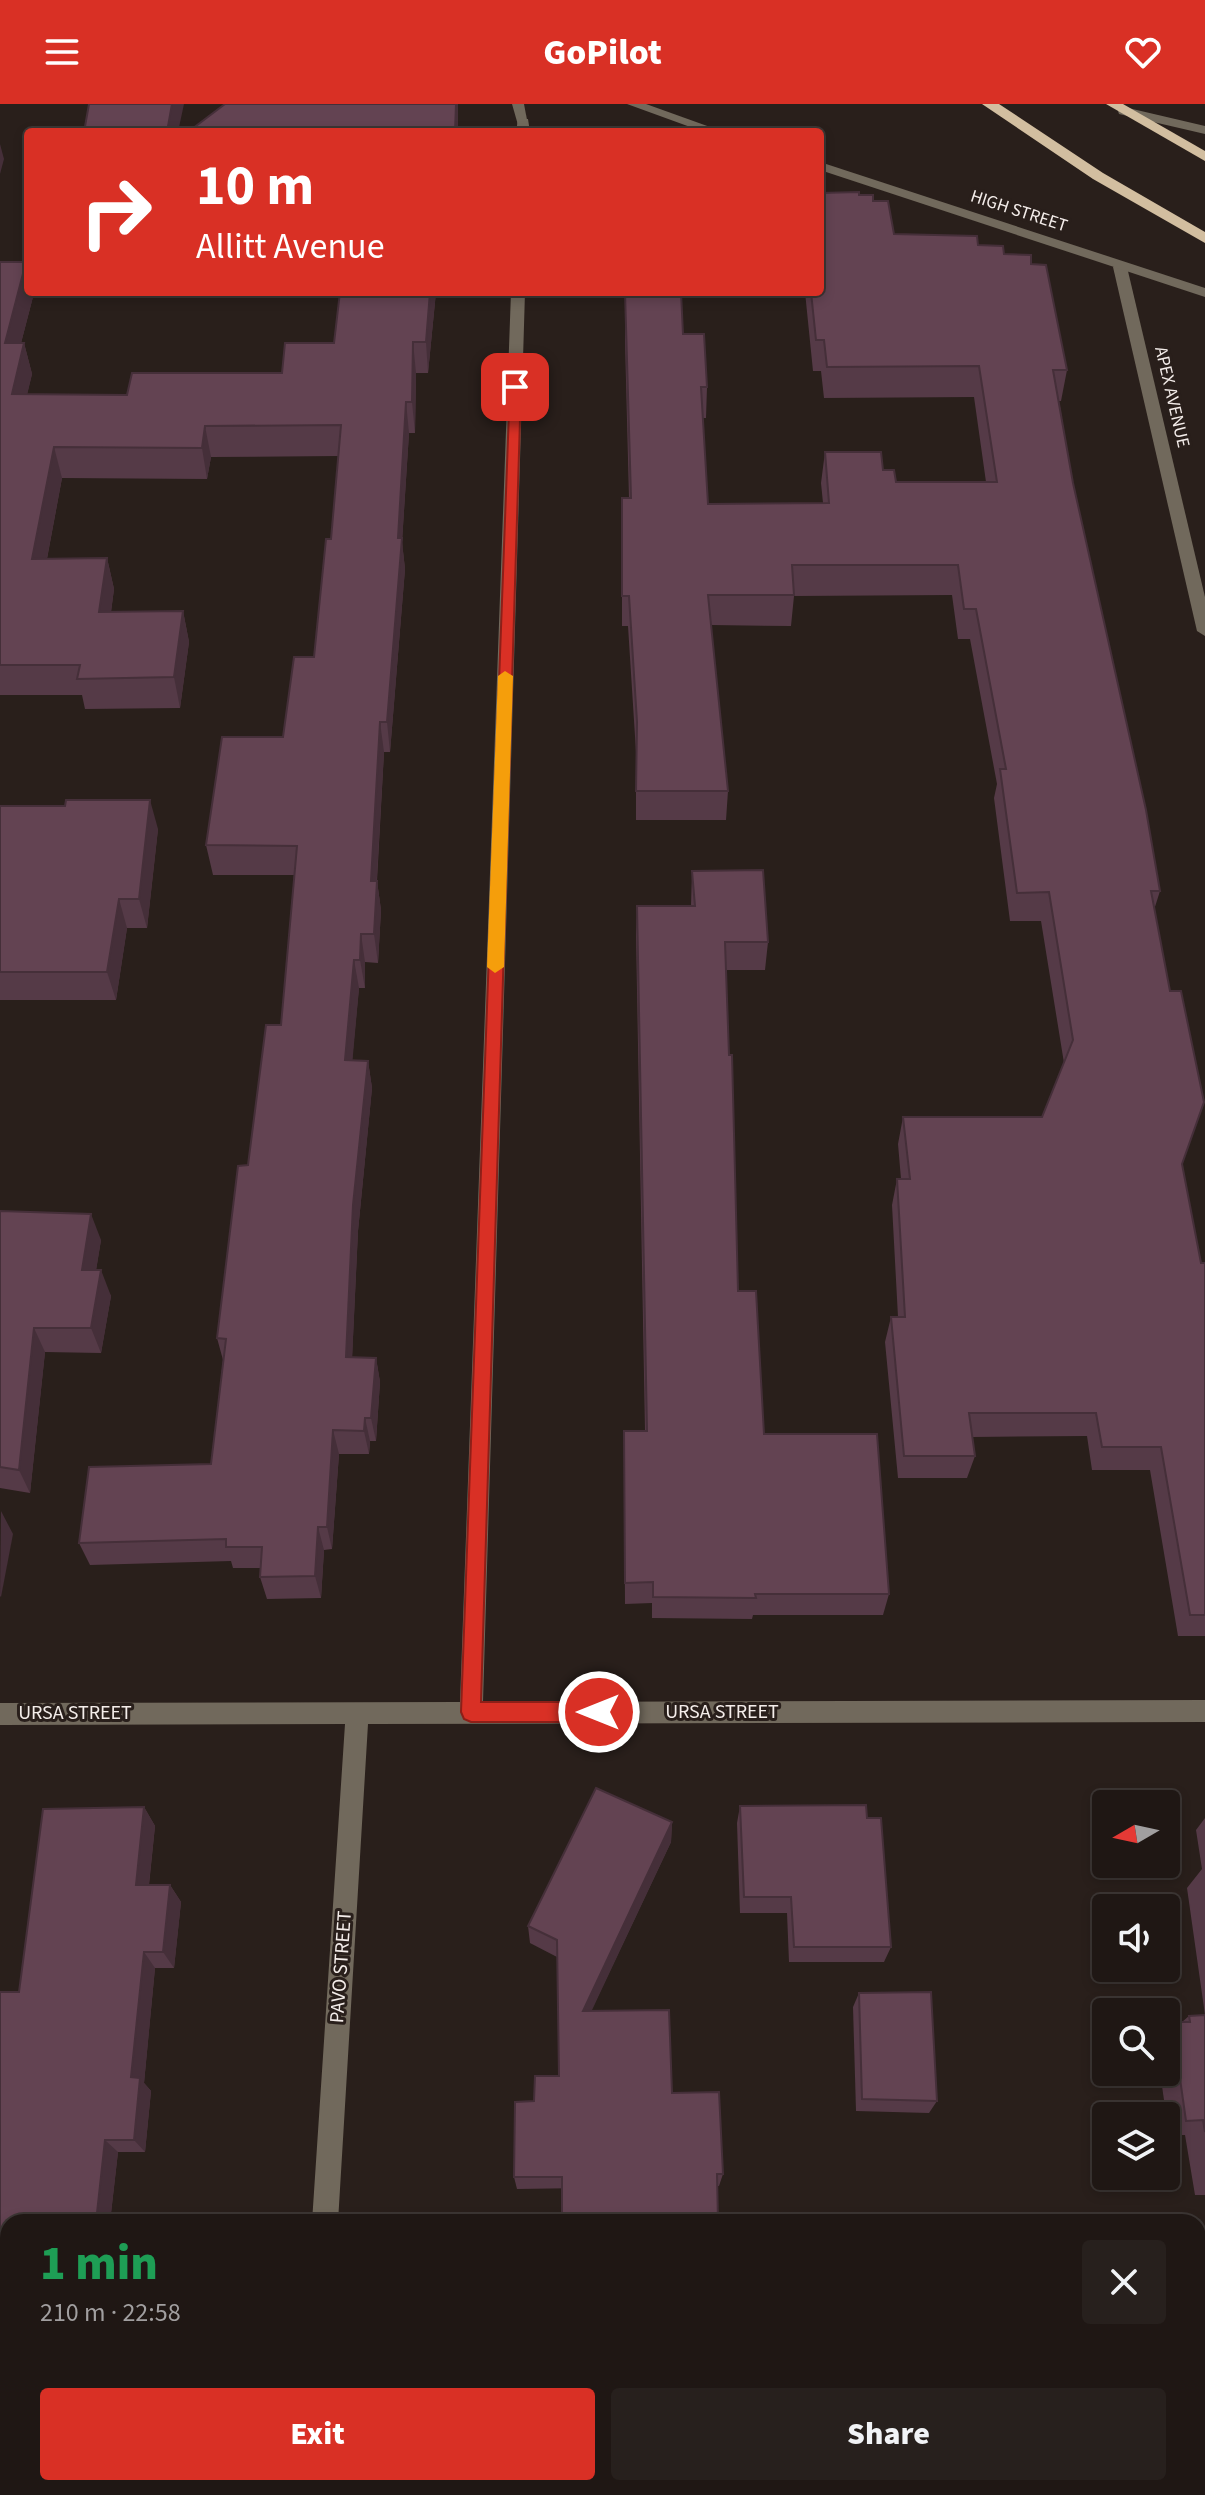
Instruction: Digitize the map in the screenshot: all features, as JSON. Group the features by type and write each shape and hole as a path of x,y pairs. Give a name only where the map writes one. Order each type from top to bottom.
{"highway":[{"path":"989,104 1098,176 1205,238"},
{"path":"1118,108 1205,157"}],"street":[{"path":"518,104 523,127"},
{"path":"633,104 705,128"},
{"path":"1118,108 1205,130"},
{"name":"HIGH STREET","path":"824,167 1205,293"},
{"name":"APEX AVENUE","path":"1120,267 1205,631"},
{"path":"471,1712 518,296"},
{"name":"URSA STREET","path":"0,1714 1205,1711"},
{"name":"PAVO STREET","path":"326,2214 357,1713"}],"building":[{"path":"89,104 172,104 168,128 85,128"},
{"path":"225,104 456,104 455,128 193,128"},
{"path":"859,192 859,195 873,195 873,201 888,201 894,234 977,236 978,245 1003,246 1004,254 1031,255 1031,264 1046,265 1067,370 1053,370 1073,483 1146,810 1160,891 1151,891 1170,991 1181,991 1204,1102 1182,1164 1201,1263 1205,1263 1205,1615 1190,1615 1161,1447 1102,1447 1096,1413 969,1413 975,1456 904,1456 891,1317 905,1317 897,1179 910,1179 903,1117 1042,1117 1073,1040 1049,892 1017,893 1000,769 1006,769 976,609 964,609 958,565 792,565 794,595 708,595 728,791 636,791 637,722 629,596 622,596 622,498 631,498 625,296 681,296 683,334 704,334 707,387 701,387 708,504 829,503 825,452 881,452 883,470 894,470 896,482 997,482 979,366 827,367 824,340 816,340 811,296 824,296 824,193"},
{"path":"0,262 24,262 5,343 24,343 12,394 127,395 132,373 282,373 285,343 334,343 340,296 430,296 426,342 413,342 412,402 406,402 398,538 402,538 387,722 380,722 371,881 377,881 374,934 361,934 360,960 354,960 345,1060 368,1061 353,1205 346,1357 376,1358 371,1418 365,1418 364,1431 333,1430 327,1527 318,1527 315,1576 260,1577 262,1547 226,1547 226,1539 79,1543 89,1467 211,1464 226,1339 217,1338 238,1166 248,1165 266,1025 281,1025 297,846 206,845 222,737 283,737 294,657 314,657 326,539 331,539 341,425 205,426 202,448 54,447 32,559 107,558 99,612 183,611 174,677 77,679 80,665 0,665"},
{"path":"66,800 150,800 139,899 119,899 107,972 0,972 0,806 65,806"},
{"path":"763,870 768,942 725,942 729,1055 732,1055 738,1291 756,1291 764,1434 877,1434 889,1594 653,1597 653,1582 625,1583 624,1431 647,1431 637,906 695,906 692,871"},
{"path":"0,1211 91,1214 82,1270 101,1270 91,1328 34,1328 19,1470 0,1467"},
{"path":"596,1788 672,1822 583,2011 669,2010 672,2093 719,2092 723,2174 717,2174 718,2214 562,2214 562,2177 514,2177 515,2102 534,2101 535,2076 559,2076 557,1940 528,1926"},
{"path":"866,1805 867,1818 881,1818 891,1947 794,1947 791,1897 744,1897 740,1806"},
{"path":"144,1807 136,1885 170,1885 163,1952 144,1952 131,2077 140,2078 134,2140 105,2140 97,2214 0,2214 0,1992 19,1992 43,1809"},
{"path":"931,1992 937,2101 862,2099 859,1993"},
{"path":"1205,2015 1205,2132 1203,2120 1186,2121 1180,2079 1180,2022 1190,2022 1189,2016"}],"slow traffic":[{"path":"495,967 505,676"}],"route":[{"path":"515,387 471,1712 599,1712"}]}
